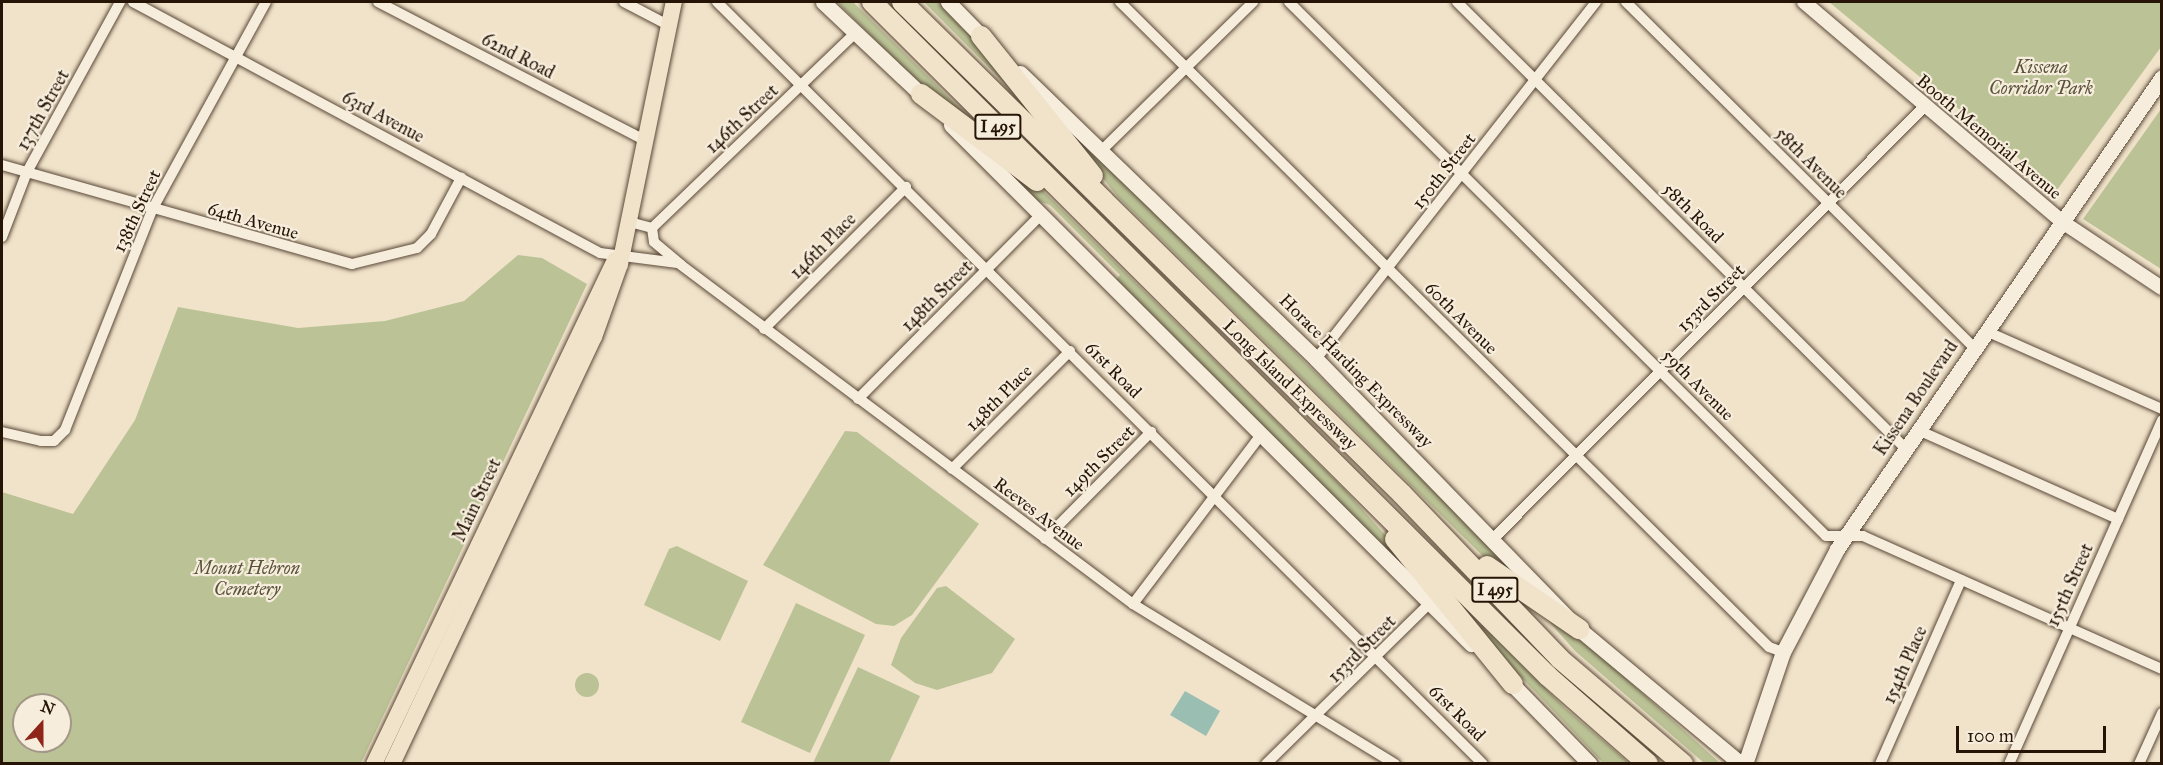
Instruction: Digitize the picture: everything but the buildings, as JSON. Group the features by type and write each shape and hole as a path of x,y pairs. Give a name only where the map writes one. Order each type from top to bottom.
{"highway":[{"name":"Long Island Expressway","path":"872,2 1343,469 1548,676 1648,764"},
{"name":"Long Island Expressway","path":"902,2 1402,494 1560,659 1683,764"},
{"path":"981,36 1136,234"},
{"path":"921,94 1125,253"},
{"path":"1343,469 1513,684"},
{"path":"1402,494 1506,583 1579,629"}],"main road":[{"name":"Main Street","path":"392,764 594,337 619,255 674,2"},
{"path":"823,2 921,94 1039,217 1429,604 1513,684 1590,764"},
{"name":"Horace Harding Expressway","path":"948,2 1316,359 1495,537 1579,629 1743,764"},
{"name":"Kissena Boulevard","path":"1743,764 1783,652 1846,536 2162,77"},
{"name":"Main Street","path":"374,764 619,255"}],"street":[{"name":"137th Street","path":"2,237 27,172 120,2"},
{"name":"63rd Avenue","path":"133,2 600,253 619,255"},
{"name":"138th Street","path":"2,432 54,441 65,430 152,210 266,2"},
{"name":"62nd Road","path":"378,2 644,140"},
{"path":"624,2 670,26"},
{"name":"61st Road","path":"717,2 1216,495 1483,764"},
{"name":"60th Avenue","path":"1120,2 1769,647 1783,652"},
{"path":"1101,151 1253,2"},
{"name":"59th Avenue","path":"1289,2 1827,536 1863,536 2162,669"},
{"name":"58th Road","path":"1457,2 1905,448"},
{"name":"150th Street","path":"1316,359 1389,270 1596,2"},
{"name":"58th Avenue","path":"1626,2 1974,348"},
{"name":"Booth Memorial Avenue","path":"1804,2 1924,107 2061,221 2162,288"},
{"name":"146th Street","path":"652,228 855,34"},
{"name":"153rd Street","path":"1495,537 1924,107"},
{"name":"64th Avenue","path":"2,165 152,210 352,264 417,248 431,234 461,178"},
{"name":"146th Place","path":"764,328 906,187"},
{"name":"148th Street","path":"858,399 1039,217"},
{"path":"626,221 652,228"},
{"name":"Reeves Avenue","path":"652,228 654,242 681,265 1133,604 1395,764"},
{"name":"Reeves Avenue","path":"619,255 681,265"},
{"path":"1986,331 2162,409"},
{"name":"148th Place","path":"952,469 1070,351"},
{"name":"155th Street","path":"2009,764 2162,420"},
{"path":"1918,430 2118,519"},
{"name":"149th Street","path":"1045,539 1151,432"},
{"path":"1133,604 1260,436"},
{"name":"154th Place","path":"1880,764 1961,580"},
{"name":"153rd Street","path":"1266,764 1429,604"},
{"path":"2139,764 2162,713"}],"green space":[{"path":"837,2 853,2 988,136 921,86"},
{"path":"924,2 939,2 964,27 1025,104"},
{"name":"Kissena Corridor Park","path":"1829,2 2161,2 2161,47 2057,190"},
{"path":"1034,92 1528,585 1499,572 1118,197"},
{"path":"2161,109 2161,269 2083,219"},
{"path":"993,158 1032,180 1346,491 1433,589 1429,593 1115,281 1120,275 1050,205 1035,200"},
{"name":"Mount Hebron Cemetery","path":"518,255 542,258 587,284 361,763 2,763 2,492 73,514 135,420 178,307 298,328 385,321 464,301"},
{"path":"845,431 857,432 979,524 912,615 894,626 876,624 763,565"},
{"path":"677,546 748,581 720,641 644,605 669,549"},
{"path":"946,586 1015,639 992,673 937,690 915,683 891,665 901,638 937,588"},
{"path":"796,603 865,635 810,753 741,722"},
{"path":"1538,609 1579,636 1720,763 1704,763 1575,651"},
{"path":"1482,625 1565,708 1629,763 1603,763 1502,657 1478,628"},
{"path":"858,667 920,696 889,763 813,763"},
{"path":"587,673 596,676 599,685 596,694 587,697 578,694 575,685 578,676"}],"water":[{"path":"1185,691 1220,711 1206,736 1170,715"}]}
